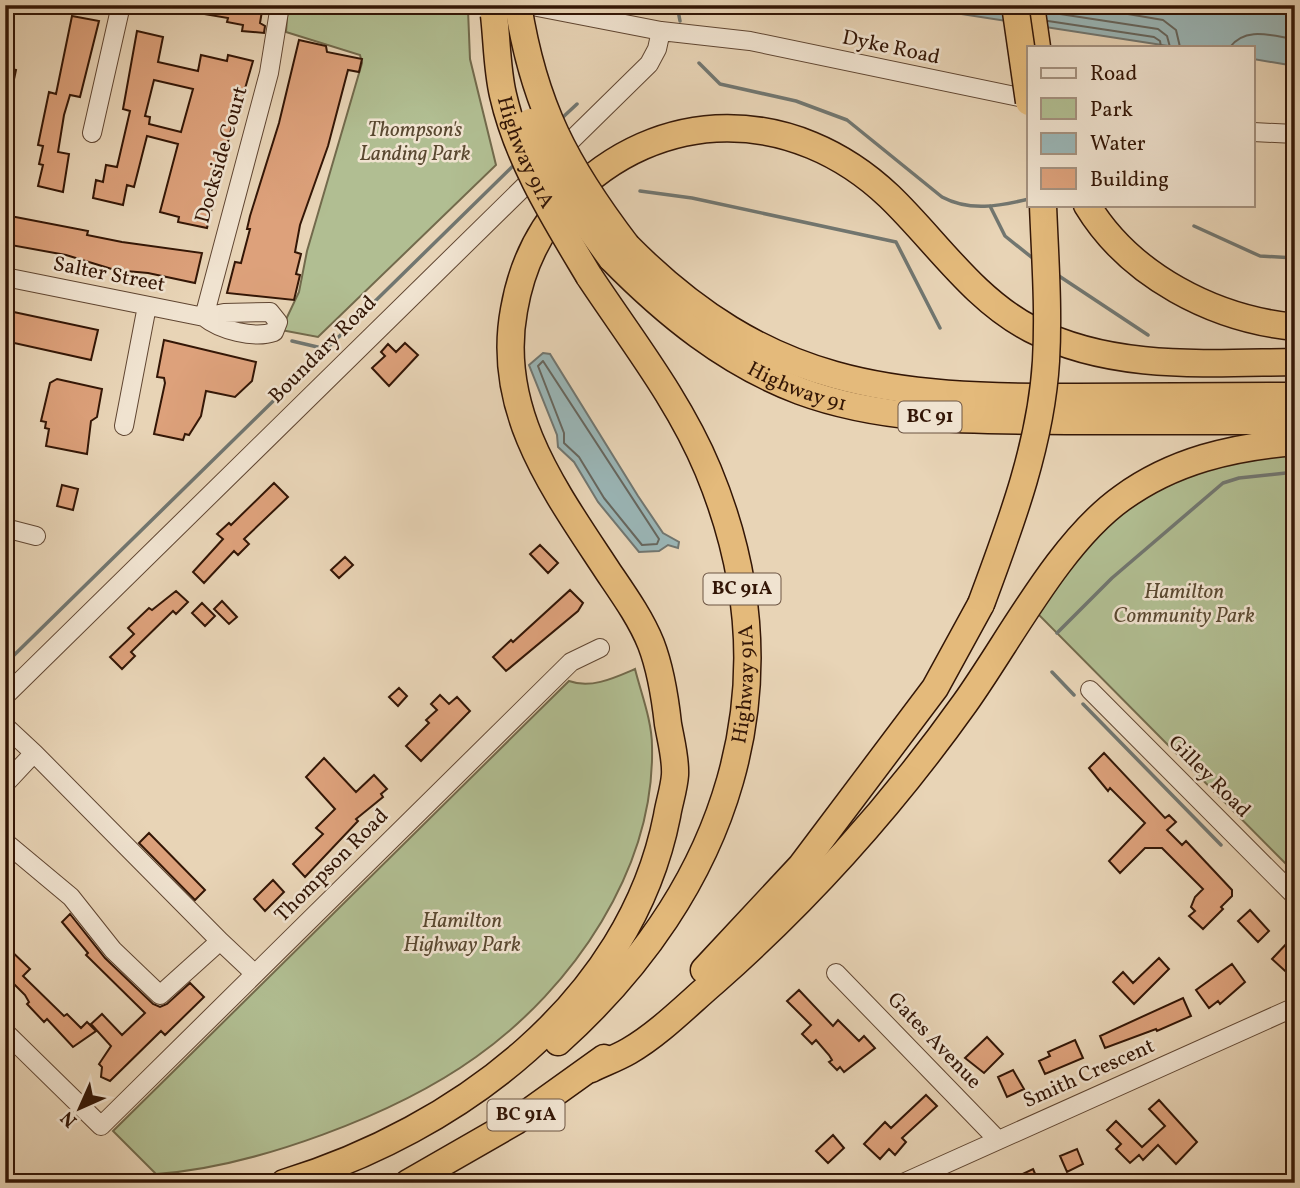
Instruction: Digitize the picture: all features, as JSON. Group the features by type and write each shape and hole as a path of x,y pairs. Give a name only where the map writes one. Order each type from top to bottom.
{"highway":[{"path":"1015,5 1027,86"},
{"path":"1031,5 1037,46"},
{"name":"Highway 91","path":"502,8 562,150 619,252 660,306 699,337 747,367 801,391 865,410 979,421 1295,421"},
{"name":"Highway 91A","path":"328,1183 382,1162 510,1085 602,1002 664,923 699,863 724,803 741,735 748,667 744,599 732,536 707,468 677,410 589,276 545,203 526,163 502,95 502,8"},
{"path":"284,1183 371,1151 444,1111 493,1077 562,1017 621,940 643,897 660,853 675,774 663,685 650,642 545,474 517,408 510,369 509,337 516,297 533,248 556,212 592,177 639,147 695,130 751,129 805,140 855,169 885,193 982,293 1032,330 1100,353 1136,360 1172,363 1295,362"},
{"name":"BC 91A","path":"408,1183 516,1122 591,1069 702,973 802,866 934,688 981,604 1018,503 1034,440 1046,363 1048,308 1043,206"},
{"path":"1088,206 1134,258 1183,293 1217,309 1295,327"},
{"name":"Highway 91","path":"619,252 711,319 767,350 826,374 872,386 921,394 1055,397 1295,396"},
{"path":"591,1069 630,1051 690,1003 818,882 894,795 964,704 1055,571 1097,520 1119,500 1150,479 1191,461 1233,450 1295,442"}],"street":[{"path":"93,133 121,5"},
{"name":"Dockside Court","path":"204,317 269,73 280,5"},
{"name":"Dyke Road","path":"527,5 661,31 750,41 1027,100"},
{"name":"Boundary Road","path":"5,696 649,64 657,49 661,31"},
{"path":"1254,132 1295,134"},
{"name":"Salter Street","path":"5,277 204,317"},
{"path":"124,426 147,306"},
{"path":"5,528 36,536"},
{"name":"Thompson Road","path":"5,1032 101,1126 571,662 600,648"},
{"name":"Gilley Road","path":"1090,690 1295,896"},
{"path":"5,726 255,974"},
{"path":"5,784 34,752"},
{"path":"5,842 71,897 113,950 160,995 220,941"},
{"name":"Gates Avenue","path":"836,973 998,1140"},
{"name":"Smith Crescent","path":"903,1183 1295,1007"}],"green space":[{"name":"Thompson's Landing Park","path":"288,5 443,5 468,10 470,59 496,165 318,337 281,330 299,292 307,251 362,63 360,55 286,32"},
{"name":"Hamilton Community Park","path":"1295,451 1295,873 1037,613 1085,550 1142,497 1165,483 1202,468"},
{"name":"Hamilton Highway Park","path":"635,669 652,736 649,792 639,837 623,880 602,922 575,961 545,997 512,1029 476,1057 406,1099 323,1135 236,1161 156,1174 113,1131 569,681 594,683"}],"water":[{"path":"903,5 1295,5 1295,66 1254,59 1254,46 1169,46"},
{"path":"543,353 550,354 638,496 663,533 679,542 678,548 668,545 659,551 639,552 598,502 574,462 558,447 557,435 529,365"}],"building":[{"path":"186,5 263,5 260,23 265,26 264,33 242,31 243,25 227,22 228,18 186,11"},
{"path":"72,16 99,21 80,97 70,95 64,115 58,152 69,154 63,192 38,186 43,165 39,164 43,146 38,145 49,92 56,94"},
{"path":"137,31 163,37 158,62 198,71 201,55 227,61 228,55 253,61 240,106 237,105 207,228 178,222 179,217 160,212 178,144 147,136 134,187 127,185 123,205 93,198 96,180 103,182 106,165 117,167 130,111 123,109","holes":["154,80 193,89 181,132 149,124 150,117 145,116"]},
{"path":"299,40 326,46 327,52 362,59 359,72 348,70 328,146 300,225 295,252 301,254 296,274 300,275 294,300 227,293 235,262 241,263 250,229 247,229 250,216 279,123"},
{"path":"5,67 16,70 10,98 5,97"},
{"path":"5,215 88,231 87,235 122,242 202,253 195,283 148,273 115,270 66,255 5,244"},
{"path":"9,311 98,330 91,360 5,341"},
{"path":"164,340 256,362 252,381 235,397 206,391 201,416 183,440 154,434 165,383 164,378 157,377"},
{"path":"405,343 418,355 389,386 372,368 385,356 381,352 388,344 396,352"},
{"path":"57,379 102,389 97,417 91,421 87,454 46,446 49,429 45,428 46,422 41,421 50,383"},
{"path":"274,483 288,497 244,539 249,544 238,555 234,551 204,583 193,572 223,539 217,534 229,523 231,525"},
{"path":"62,485 78,489 73,510 57,506"},
{"path":"540,545 558,563 548,573 530,554"},
{"path":"345,557 353,565 339,578 331,570"},
{"path":"570,590 583,603 578,611 506,671 493,657"},
{"path":"176,591 188,602 176,614 173,611 131,652 135,656 122,669 110,657 134,634 128,628 149,608 152,610"},
{"path":"222,601 237,617 229,624 214,609"},
{"path":"202,603 215,616 205,626 192,613"},
{"path":"399,688 407,696 398,706 389,697"},
{"path":"440,695 449,704 457,697 470,711 421,761 406,746 429,723 426,720 437,710 431,704"},
{"path":"1104,753 1165,818 1169,815 1176,822 1167,830 1182,845 1186,841 1232,890 1232,896 1221,907 1223,909 1203,929 1189,916 1195,911 1191,907 1195,897 1203,889 1162,848 1145,848 1120,873 1109,861 1145,823 1110,788 1108,791 1089,768"},
{"path":"324,758 356,792 374,775 387,789 381,794 383,797 356,819 358,821 305,877 293,864 323,834 316,828 335,809 306,777"},
{"path":"149,833 205,890 195,900 139,843"},
{"path":"273,880 284,892 265,911 254,899"},
{"path":"1250,910 1269,931 1258,942 1238,921"},
{"path":"70,914 105,958 153,1004 160,1007 167,1004 190,983 204,997 165,1035 161,1031 110,1081 101,1077 102,1067 99,1064 111,1046 91,1024 102,1014 122,1035 145,1013 86,955 88,953 62,922"},
{"path":"1289,941 1295,947 1295,980 1272,959"},
{"path":"5,945 30,969 23,976 64,1016 67,1014 81,1028 87,1022 96,1031 73,1047 47,1019 44,1022 27,1004 29,1002 25,995 5,975"},
{"path":"1159,958 1169,969 1134,1004 1113,982 1123,972 1133,983"},
{"path":"1232,964 1245,982 1220,1004 1218,1001 1209,1008 1196,990"},
{"path":"799,990 833,1026 838,1020 859,1041 864,1036 875,1048 844,1072 840,1067 837,1070 816,1040 812,1044 802,1034 811,1025 787,1001"},
{"path":"1183,998 1191,1016 1157,1031 1156,1029 1105,1048 1100,1036"},
{"path":"987,1037 1003,1054 984,1073 965,1058"},
{"path":"1075,1040 1083,1058 1045,1074 1039,1061 1050,1056 1048,1052"},
{"path":"1013,1070 1024,1089 1007,1097 998,1077"},
{"path":"926,1095 937,1106 902,1138 906,1142 895,1155 889,1149 880,1159 864,1144 885,1122 891,1128"},
{"path":"1159,1100 1197,1142 1176,1164 1158,1145 1143,1160 1139,1155 1130,1163 1116,1149 1121,1144 1107,1130 1116,1121 1142,1147 1165,1126 1149,1109"},
{"path":"833,1135 844,1148 828,1163 816,1151"},
{"path":"1077,1149 1083,1164 1067,1172 1060,1156"},
{"path":"1033,1169 1039,1183 1004,1183"}],"waterway":[{"path":"677,5 680,21"},
{"path":"699,63 720,84 796,101 847,120 942,197 953,202 985,206 1027,199"},
{"path":"562,118 577,104"},
{"path":"5,664 516,163"},
{"path":"640,191 692,198 896,242 940,328"},
{"path":"990,206 1005,236 1035,260"},
{"path":"1194,226 1260,256 1295,258"},
{"path":"1056,274 1148,335"},
{"path":"292,341 326,349"},
{"path":"1057,633 1112,578 1223,483 1239,478 1295,472"},
{"path":"1052,672 1074,695"},
{"path":"1083,704 1221,845"}]}
